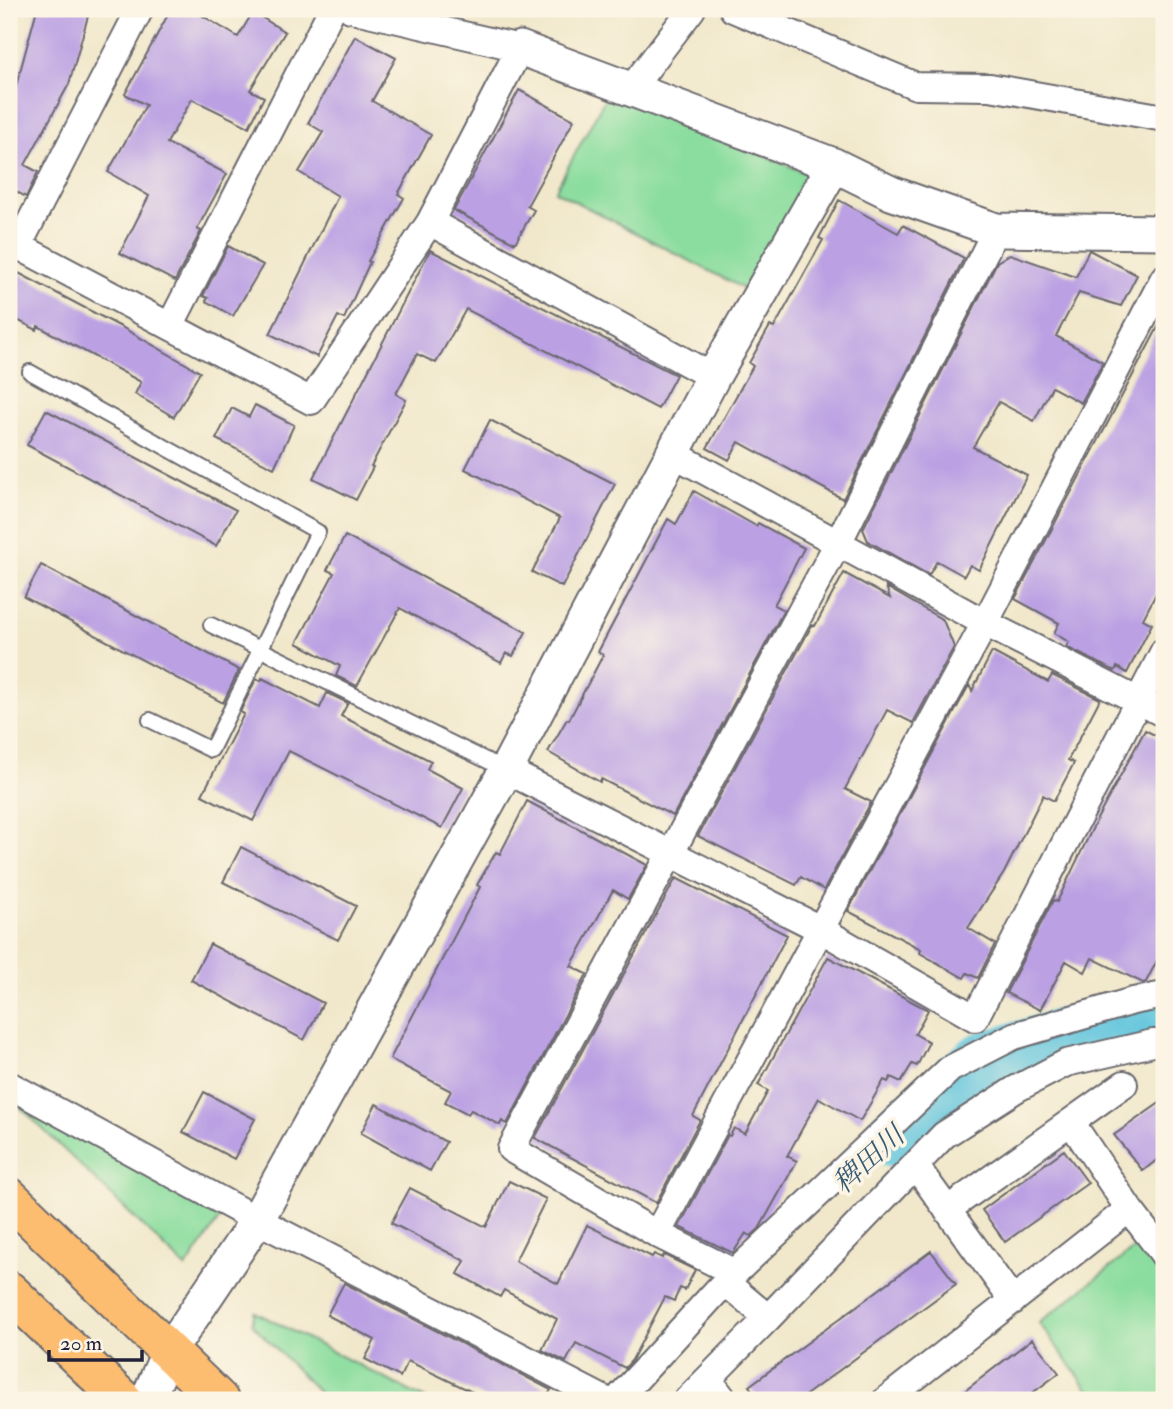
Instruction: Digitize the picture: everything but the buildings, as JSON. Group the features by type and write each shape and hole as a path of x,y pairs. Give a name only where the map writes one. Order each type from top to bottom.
{"main road":[{"path":"9,1197 219,1400"},
{"path":"9,1291 123,1400"}],"street":[{"path":"140,9 13,243 311,401 430,222 520,48"},
{"path":"170,327 332,9"},
{"path":"351,9 520,48 834,164 891,193 996,230 1164,232"},
{"path":"631,89 692,9"},
{"path":"733,9 916,86 990,88 1164,118"},
{"path":"147,1400 168,1353 257,1220 506,770 713,377 834,164"},
{"path":"430,222 713,377"},
{"path":"768,1318 730,1278 511,1149 838,543 996,230"},
{"path":"656,1234 985,623 1164,278"},
{"path":"672,453 985,623 1164,713"},
{"path":"975,1017 1164,651"},
{"path":"506,770 820,929 975,1017 1014,1036"},
{"path":"617,1400 730,1278 950,1069 1014,1036 1133,1001 1164,995"},
{"path":"687,1400 944,1135 1016,1089 1066,1063 1153,1042 1164,1043"},
{"path":"947,1210 1124,1084"},
{"path":"9,1085 257,1220 606,1400"},
{"path":"1071,1122 1129,1209 1161,1246"},
{"path":"915,1165 1013,1301"},
{"path":"886,1400 1129,1209"},
{"path":"708,1379 724,1400"}],"lane":[{"path":"30,372 318,532 211,750 150,720"},
{"path":"211,625 506,770"}],"green space":[{"path":"610,89 810,175 750,292 555,191"},
{"path":"26,1099 225,1210 186,1268 19,1106"},
{"path":"1139,1245 1164,1278 1164,1400 1081,1400 1091,1393 1039,1323"},
{"path":"255,1312 427,1400 326,1400 252,1324"}],"waterway":[{"name":"稗田川","path":"890,1138 982,1060 1099,1026 1164,1017"}]}
